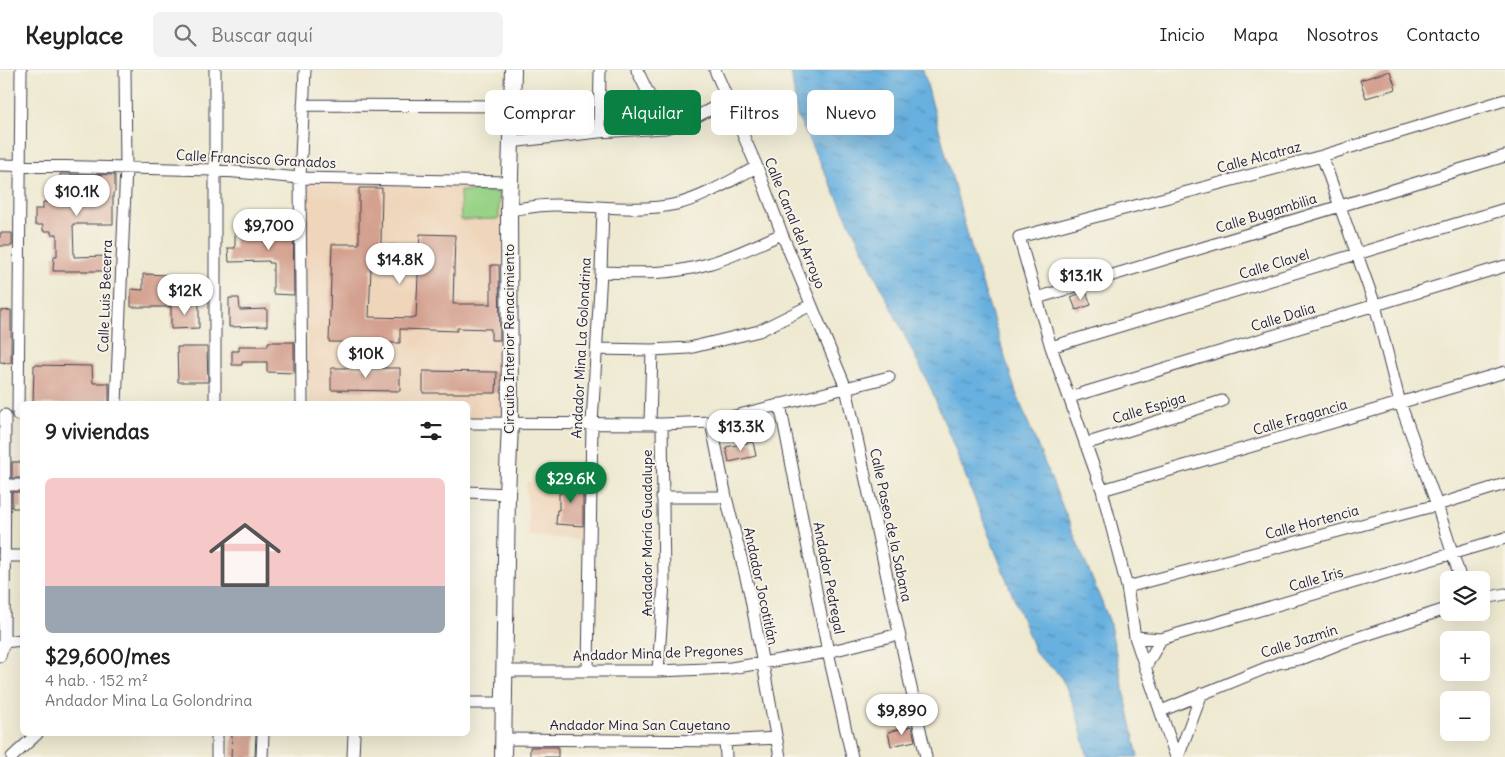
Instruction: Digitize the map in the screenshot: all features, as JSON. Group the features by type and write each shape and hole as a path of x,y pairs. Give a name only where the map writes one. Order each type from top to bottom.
{"main road":[{"name":"Circuito Interior Renacimiento","path":"512,90 513,70"},
{"name":"Circuito Interior Renacimiento","path":"503,757 507,494 510,424 510,135"}],"street":[{"path":"20,401 21,70"},
{"name":"Calle Luis Becerra","path":"116,401 126,167 125,70"},
{"path":"214,70 215,401"},
{"path":"302,401 300,178 305,70"},
{"path":"598,132 600,70"},
{"path":"637,70 646,90"},
{"name":"Calle Canal del Arroyo","path":"714,70 723,90"},
{"name":"Calle Alcatraz","path":"1036,298 1019,237 1322,156 1505,100"},
{"path":"303,105 485,106"},
{"path":"510,142 604,132"},
{"name":"Calle Canal del Arroyo","path":"743,135 811,305"},
{"path":"1322,156 1375,305 1400,403 1437,505 1458,571"},
{"name":"Calle Bugambilia","path":"1036,298 1505,156"},
{"name":"Calle Francisco Granados","path":"0,166 126,167 214,170 300,178 509,182"},
{"path":"509,210 555,205 603,208 652,207 676,204 695,198 757,167"},
{"name":"Andador Mina La Golondrina","path":"588,670 592,423 603,208"},
{"name":"Calle Clavel","path":"1051,347 1505,209"},
{"path":"601,272 642,274 676,271 705,265 782,234"},
{"name":"Calle Dalia","path":"1070,397 1505,266"},
{"path":"1036,298 1051,347 1102,490 1127,587 1134,637 1177,757"},
{"path":"597,349 652,350 689,348 760,331 811,305"},
{"name":"Calle Paseo de la Sabana","path":"811,305 846,388 926,757"},
{"path":"650,424 652,350"},
{"name":"Calle Fragancia","path":"1102,490 1505,372"},
{"path":"470,423 662,424 710,422 889,377"},
{"name":"Calle Espiga","path":"1085,444 1222,401"},
{"name":"Andador Pedregal","path":"780,404 828,652 852,757"},
{"path":"0,656 4,642 5,485 3,415 20,415"},
{"name":"Andador Jocotitlán","path":"710,422 750,594 780,757"},
{"name":"Andador María Guadalupe","path":"658,671 664,583 662,424"},
{"name":"Calle Hortencia","path":"1127,587 1437,505 1505,484"},
{"path":"5,485 20,485"},
{"path":"470,492 507,494"},
{"path":"662,497 726,496"},
{"name":"Calle Iris","path":"1134,637 1161,639 1505,538"},
{"path":"4,556 20,556"},
{"path":"1490,597 1505,594"},
{"name":"Calle Jazmín","path":"1161,711 1278,663 1304,658 1344,642 1440,611"},
{"name":"Andador Mina de Pregones","path":"504,671 658,671 731,668 828,652 900,634"},
{"path":"1145,668 1161,639"},
{"path":"4,642 20,640"},
{"path":"1177,757 1202,693"},
{"path":"470,702 503,703"},
{"path":"12,757 35,736"},
{"path":"217,736 217,757"},
{"path":"262,757 264,736"},
{"path":"353,757 354,736"},
{"name":"Andador Mina San Cayetano","path":"503,739 725,741 776,738"},
{"path":"725,741 726,757"}],"shaded area":[{"path":"304,181 501,184 504,420 470,419 470,401 308,401"},
{"path":"589,476 588,540 529,536 526,482"}],"green space":[{"path":"460,191 499,192 499,219 461,220"}],"water":[{"path":"791,70 923,70 972,251 1016,393 1109,620 1138,757 1088,757 1075,708 1060,675 1036,654 932,391 797,116 797,90 794,90"}],"building":[{"path":"1390,71 1396,89 1366,98 1360,80"},
{"path":"60,174 115,175 113,224 73,224 74,257 106,256 107,271 53,271 54,256 57,256 57,234 51,234 51,231 43,231 43,225 35,225 35,209 43,209 43,202 48,202 48,193 61,193"},
{"path":"359,188 382,188 381,245 397,245 396,268 371,268 369,317 416,318 420,234 455,235 453,304 491,304 491,265 499,265 500,340 491,340 491,329 457,328 457,331 400,329 400,343 329,342 332,244 359,244"},
{"path":"293,216 294,295 273,294 273,263 269,263 269,261 229,262 228,248 235,248 235,230 270,229 269,217"},
{"path":"0,233 12,233 12,246 0,246"},
{"path":"143,274 169,275 170,307 131,307 131,289 143,290"},
{"path":"1086,291 1091,305 1076,310 1071,297"},
{"path":"229,298 239,298 240,310 267,309 267,326 229,327"},
{"path":"171,303 199,304 199,328 171,329"},
{"path":"11,310 11,363 0,362 0,311"},
{"path":"268,342 294,342 294,373 267,372 267,362 242,362 242,365 232,365 232,351 239,351 239,346 268,346"},
{"path":"177,347 207,347 208,382 178,382"},
{"path":"34,365 92,366 93,383 109,383 109,401 33,401"},
{"path":"331,368 400,368 400,391 331,390"},
{"path":"423,371 497,372 496,393 423,393"},
{"path":"753,442 756,456 729,462 726,447"},
{"path":"12,462 20,462 20,478 12,478"},
{"path":"563,480 583,480 583,526 556,524 557,510 559,510 559,493 563,493"},
{"path":"12,492 20,492 20,508 12,508"},
{"path":"912,726 915,741 891,746 888,732"},
{"path":"232,736 256,736 255,757 231,757"},
{"path":"530,747 558,747 558,757 530,757"}]}
